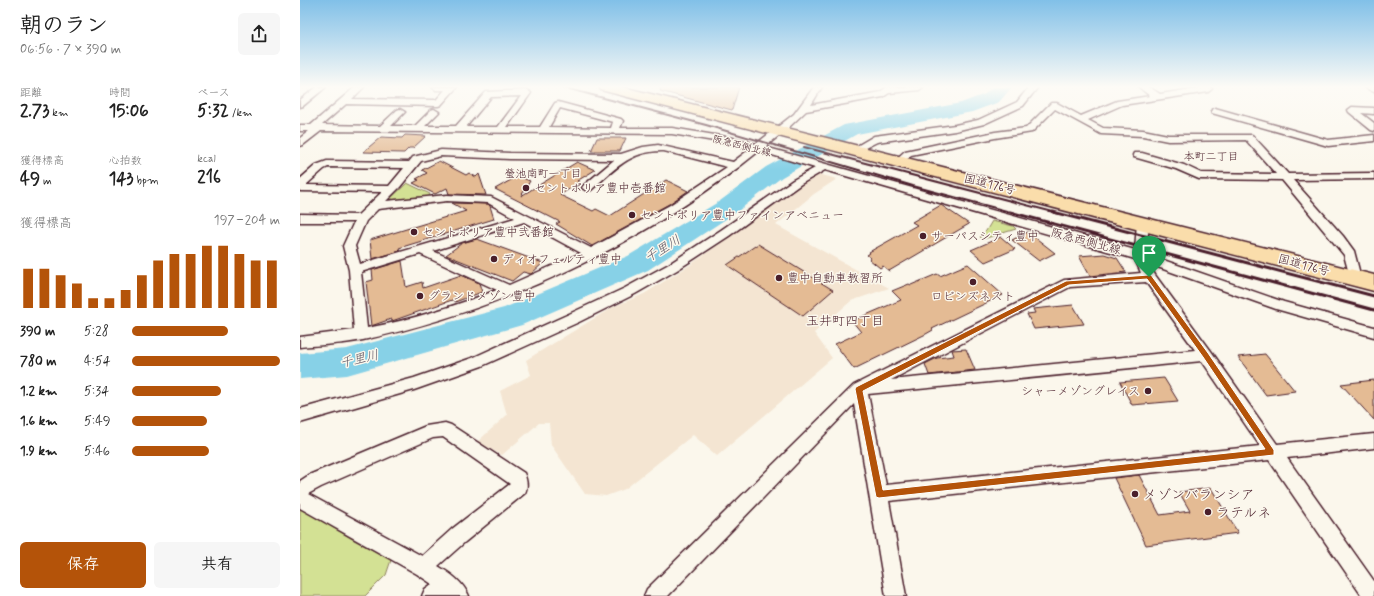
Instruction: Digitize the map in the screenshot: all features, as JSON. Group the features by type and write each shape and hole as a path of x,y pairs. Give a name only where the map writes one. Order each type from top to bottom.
{"highway":[{"name":"国道176号","path":"715,115 1374,283"}],"street":[{"path":"300,143 330,115"},
{"path":"382,129 397,115"},
{"path":"417,129 431,115"},
{"path":"458,130 471,115"},
{"path":"500,130 511,115"},
{"path":"542,130 552,115"},
{"path":"595,115 618,121 614,131"},
{"path":"300,342 361,335 433,317 508,290 551,272 671,210 714,182 779,131 797,115"},
{"path":"853,149 874,139 954,128 981,122 997,115"},
{"path":"899,161 908,153 995,135 1029,130 1044,115"},
{"path":"1072,115 1101,130 1143,133 1168,138 1249,137 1339,239 1350,254 1355,278"},
{"path":"1081,120 1093,115"},
{"path":"1229,115 1328,142 1374,138"},
{"path":"1358,115 1374,128"},
{"name":"阪急西側北線","path":"300,128 672,131 733,141 1140,256 1281,306 1374,332"},
{"path":"587,188 622,157 633,152 653,147 664,148 735,166"},
{"path":"361,335 355,270 349,246 361,219 396,185 418,159 441,152 510,156 622,157"},
{"path":"1138,155 1180,167 1199,176 1369,176 1374,186"},
{"path":"300,185 320,167 327,164 412,165"},
{"path":"300,416 414,384 477,362 581,315 630,291 673,267 725,233 821,166"},
{"path":"300,188 391,189"},
{"path":"374,206 458,197 474,197 491,200 523,219 590,253"},
{"path":"300,218 361,219"},
{"path":"355,270 523,219"},
{"path":"1143,223 1140,256 1149,277 1206,355 1373,596"},
{"path":"421,250 508,290"},
{"path":"654,596 859,389 1068,283 1149,277"},
{"path":"859,389 1206,355"},
{"path":"859,389 879,494 896,596"},
{"path":"300,490 315,481 432,431 446,430 518,479 519,487 441,551 424,567"},
{"path":"879,494 1374,441"},
{"path":"300,499 424,567 453,590"},
{"path":"432,596 453,590"}],"shaded area":[{"name":"豊中自動車教習所","path":"818,174 837,179 814,194 776,225 889,288 851,301 814,333 832,358 717,456 693,435 625,489 606,496 585,494 551,445 549,423 539,423 502,455 477,442 507,415 500,391 531,375 526,360 613,307 644,294 690,265 762,213 793,188"}],"green space":[{"path":"407,183 430,194 428,198 395,201 391,198"},
{"path":"992,221 1013,226 1016,229 983,239 980,237"},
{"path":"300,508 391,560 386,575 365,596 300,596"}],"building":[{"path":"405,135 426,136 413,148 409,148 404,153 363,152 381,137 402,138"},
{"path":"597,138 626,138 620,151 591,151"},
{"path":"439,161 466,175 469,173 476,177 479,174 486,195 449,194 447,188 435,194 413,183 419,180 416,179 427,173 422,170"},
{"path":"577,162 595,170 577,181 580,182 560,195 593,211 596,209 610,216 666,180 688,191 669,204 592,246 556,224 560,222 495,189 518,176 530,181 521,196"},
{"name":"セントポリア豊中弐番館","path":"452,203 488,204 494,219 399,248 400,251 372,259 370,240 466,211"},
{"name":"サーパスシティ豊中","path":"941,205 969,224 889,271 883,266 880,268 869,259 871,258 867,255 870,253 869,252 917,225 912,222"},
{"path":"1028,232 1055,253 1039,261 1012,240"},
{"path":"1001,237 1015,249 985,262 971,250"},
{"name":"ディオフェルティ豊中","path":"477,239 543,263 531,274 523,272 512,281 446,255 462,243"},
{"name":"豊中自動車教習所","path":"758,244 833,290 803,316 727,265"},
{"path":"1104,254 1117,258 1126,272 1090,276 1079,256"},
{"name":"グランドメゾン豊中","path":"402,261 406,287 422,282 423,288 461,275 479,283 482,292 455,302 455,299 392,321 391,319 371,326 366,282 373,280 372,270"},
{"path":"968,264 1003,295 854,369 835,344 861,332 852,321 901,300 892,291 937,274 940,276"},
{"path":"1073,305 1084,324 1034,329 1027,314 1035,313 1033,309"},
{"path":"966,349 975,370 929,375 925,364 937,358 954,356 952,350"},
{"path":"1265,354 1295,391 1266,395 1238,357"},
{"name":"シャーメゾングレイス","path":"1164,378 1178,401 1132,405 1120,382"},
{"path":"1374,380 1374,420 1341,384"},
{"path":"1139,475 1160,515 1190,511 1179,492 1211,488 1238,533 1146,545 1114,478"}],"waterway":[{"name":"千里川","path":"300,366 347,362 511,317 638,263 729,206 774,172 851,129 928,115"}],"railway":[{"path":"667,115 913,186 1014,213"},
{"path":"804,147 1057,213"},
{"path":"1010,212 1374,310"},
{"path":"1053,212 1374,296"}],"place":[{"name":"セントポリア豊中壱番館","path":"526,188"},
{"name":"セントポリア豊中ファインアベニュー","path":"632,215"},
{"name":"セントポリア豊中弐番館","path":"414,232"},
{"name":"サーパスシティ豊中","path":"923,236"},
{"name":"ディオフェルティ豊中","path":"494,259"},
{"name":"豊中自動車教習所","path":"779,278"},
{"name":"ロビンズネスト","path":"973,282"},
{"name":"グランドメゾン豊中","path":"420,296"},
{"name":"シャーメゾングレイス","path":"1148,391"},
{"name":"メゾンバランシア","path":"1135,494"},
{"name":"ラテルネ","path":"1208,512"}],"district":[{"name":"本町二丁目","path":"1211,156"},
{"name":"螢池南町一丁目","path":"543,173"},
{"name":"玉井町四丁目","path":"845,320"}],"route":[{"path":"1149,277 1206,355 1272,452 879,494 859,389 1068,283 1149,277"}]}
